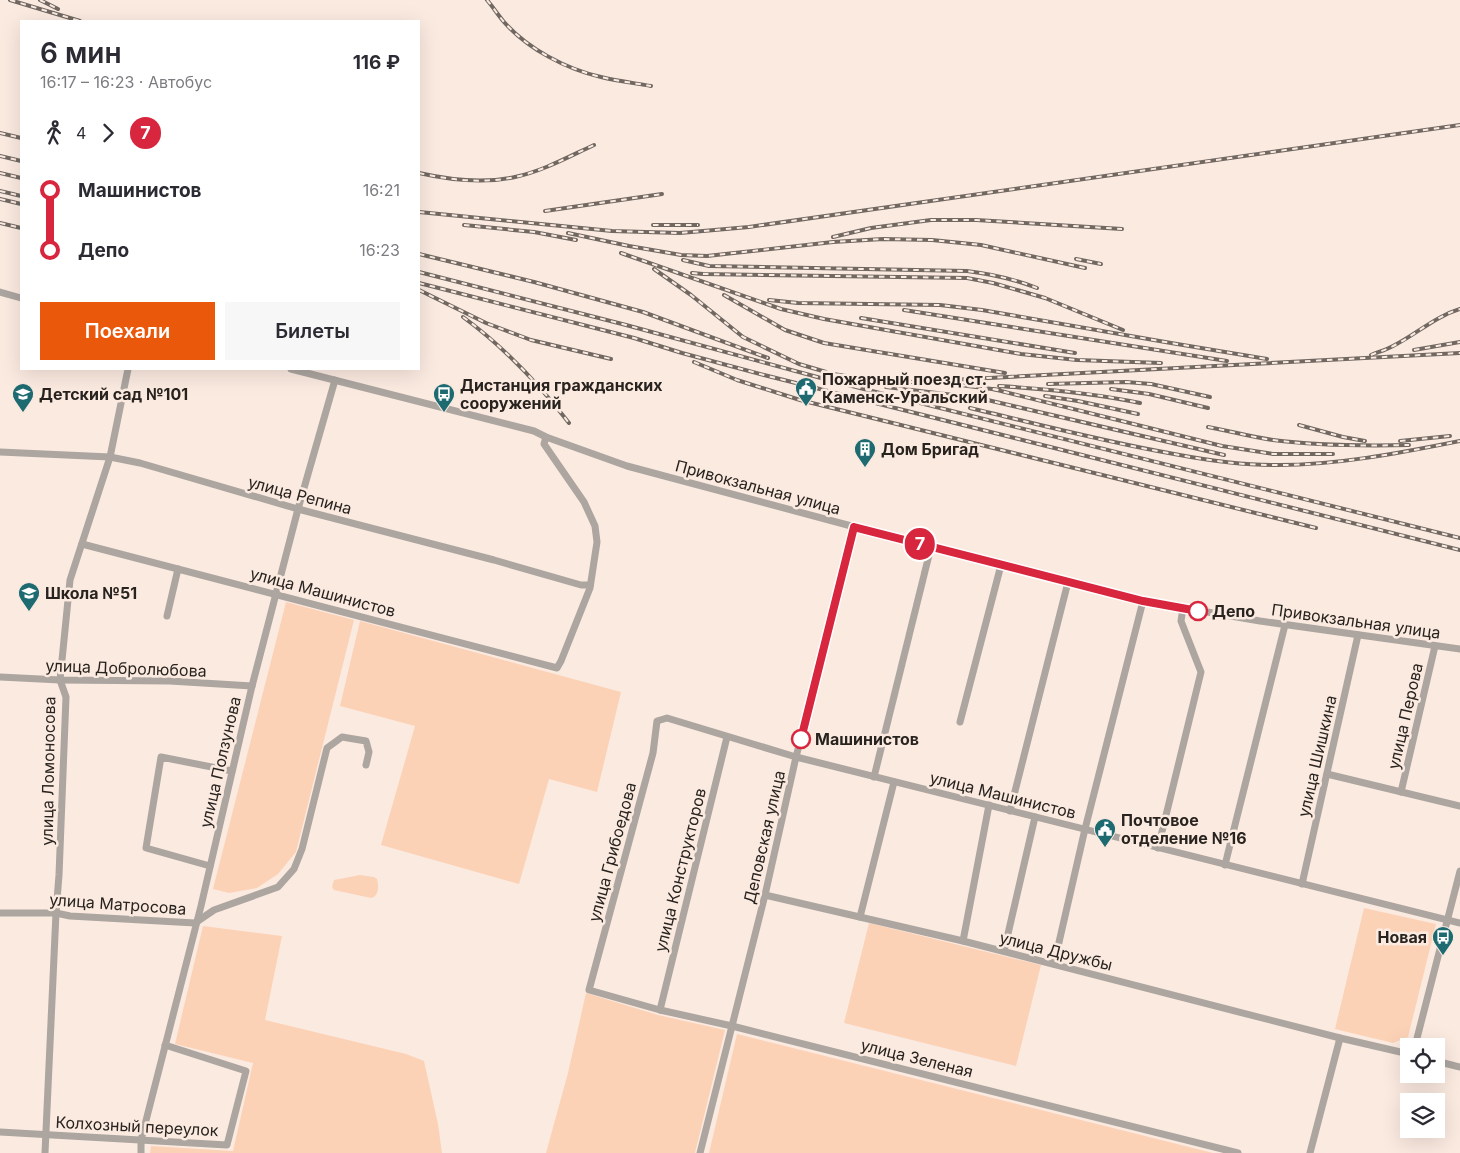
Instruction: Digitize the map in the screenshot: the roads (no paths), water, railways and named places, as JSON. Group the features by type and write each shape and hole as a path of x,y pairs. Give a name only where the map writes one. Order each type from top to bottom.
{"street":[{"path":"0,292 20,298"},
{"name":"улица Ломоносова","path":"45,1153 66,697 60,680 70,580 110,457 128,370"},
{"name":"Привокзальная улица","path":"295,370 534,432 627,466 854,527 1143,601 1285,625 1460,649"},
{"name":"улица Ползунова","path":"141,1153 141,1140 195,923 201,906 275,594 335,380"},
{"path":"546,437 544,444 584,502 595,526 597,542 590,584"},
{"name":"улица Репина","path":"0,452 110,457 140,463 298,510 494,560 581,585 590,584"},
{"name":"Деповская улица","path":"700,1153 854,527"},
{"name":"улица Машинистов","path":"82,544 557,668 590,584"},
{"path":"874,776 931,547"},
{"path":"960,722 1001,565"},
{"path":"167,616 178,569"},
{"path":"1010,811 1068,582"},
{"path":"1054,964 1085,830 1143,601"},
{"path":"1158,848 1201,672 1182,621 1183,608"},
{"path":"1226,864 1285,625"},
{"name":"улица Шишкина","path":"1302,884 1358,635"},
{"name":"улица Перова","path":"1401,792 1435,646"},
{"name":"улица Добролюбова","path":"0,677 60,680 170,681 252,686"},
{"name":"улица Машинистов","path":"658,722 667,718 796,757 1460,923"},
{"name":"улица Грибоедова","path":"589,990 654,753 658,722"},
{"name":"улица Матросова","path":"0,913 56,913 70,916 195,923 214,910 278,886 294,869 302,850 327,748 342,737 366,741 369,752 366,765"},
{"name":"улица Конструкторов","path":"660,1010 727,737"},
{"path":"210,866 146,848 161,757 232,771"},
{"path":"1327,774 1460,806"},
{"path":"860,917 894,782"},
{"path":"963,941 989,805"},
{"path":"1004,951 1035,817"},
{"path":"1417,1038 1460,871"},
{"name":"улица Дружбы","path":"765,894 1004,951 1400,1052"},
{"path":"201,906 214,910"},
{"name":"улица Зеленая","path":"589,990 660,1010 732,1026 1238,1153"},
{"path":"1310,1153 1340,1038"},
{"name":"Колхозный переулок","path":"0,1132 227,1145 246,1071 165,1045"},
{"path":"1445,1063 1460,1067"}],"railway":[{"path":"10,0 77,20"},
{"path":"40,0 58,9"},
{"path":"487,0 514,32 548,57 588,73 613,80 651,86"},
{"path":"420,212 612,231 680,233 749,227 1460,125"},
{"path":"0,133 20,138"},
{"path":"420,173 443,178 479,181 503,179 536,171 594,145"},
{"path":"0,156 20,161"},
{"path":"0,173 20,178"},
{"path":"0,191 20,196"},
{"path":"545,211 662,194"},
{"path":"0,199 20,204"},
{"path":"833,237 871,228 931,220 976,220 1122,229"},
{"path":"0,223 20,228"},
{"path":"464,225 534,232 576,240"},
{"path":"653,225 698,225"},
{"path":"568,233 681,255 707,256 833,242 883,239 932,240 981,245 1085,268"},
{"path":"621,253 781,309 824,319 1021,354 1077,360 1161,363"},
{"path":"420,254 534,282 643,312 768,358"},
{"path":"1076,259 1101,264"},
{"path":"683,260 709,266 967,271 1002,277 1037,288"},
{"path":"654,269 691,295 743,337 799,364 826,372"},
{"path":"420,272 626,325 832,381 1460,538"},
{"path":"692,273 967,278 993,283 1045,298 1123,330"},
{"path":"420,283 634,338 764,375 1460,550"},
{"path":"420,290 486,323 531,340 611,359"},
{"path":"724,295 785,330 824,343 1005,373"},
{"path":"769,300 798,303 940,305 982,310 1267,359"},
{"path":"1371,355 1402,341 1442,316 1460,309"},
{"path":"904,310 1227,361"},
{"path":"463,317 520,366 569,423"},
{"path":"861,318 1075,353"},
{"path":"1414,350 1460,342"},
{"path":"833,374 873,380 912,382 1460,353"},
{"path":"694,362 737,380 800,400 1316,528"},
{"path":"1048,384 1126,382 1151,384 1210,397"},
{"path":"960,385 1000,390"},
{"path":"999,386 1070,392 1140,403"},
{"path":"886,387 979,398 1224,455"},
{"path":"993,389 1222,446 1273,454 1333,454"},
{"path":"1111,389 1149,394 1208,408"},
{"path":"1045,396 1138,414"},
{"path":"970,408 1148,449 1210,460 1247,464 1295,465 1342,461 1460,441"},
{"path":"1299,425 1365,441"},
{"path":"1208,427 1290,442 1341,445 1409,445"},
{"path":"1400,441 1450,436"}],"place":[{"name":"Пожарный поезд ст. Каменск-Уральский","path":"806,407"},
{"name":"Детский сад №101","path":"23,413"},
{"name":"Дистанция гражданских сооружений","path":"444,413"},
{"name":"Дом Бригад","path":"865,468"},
{"name":"Депо","path":"1198,611"},
{"name":"Школа №51","path":"29,612"},
{"name":"Машинистов","path":"801,739"},
{"name":"Почтовое отделение №16","path":"1105,848"},
{"name":"Новая","path":"1443,956"}]}
